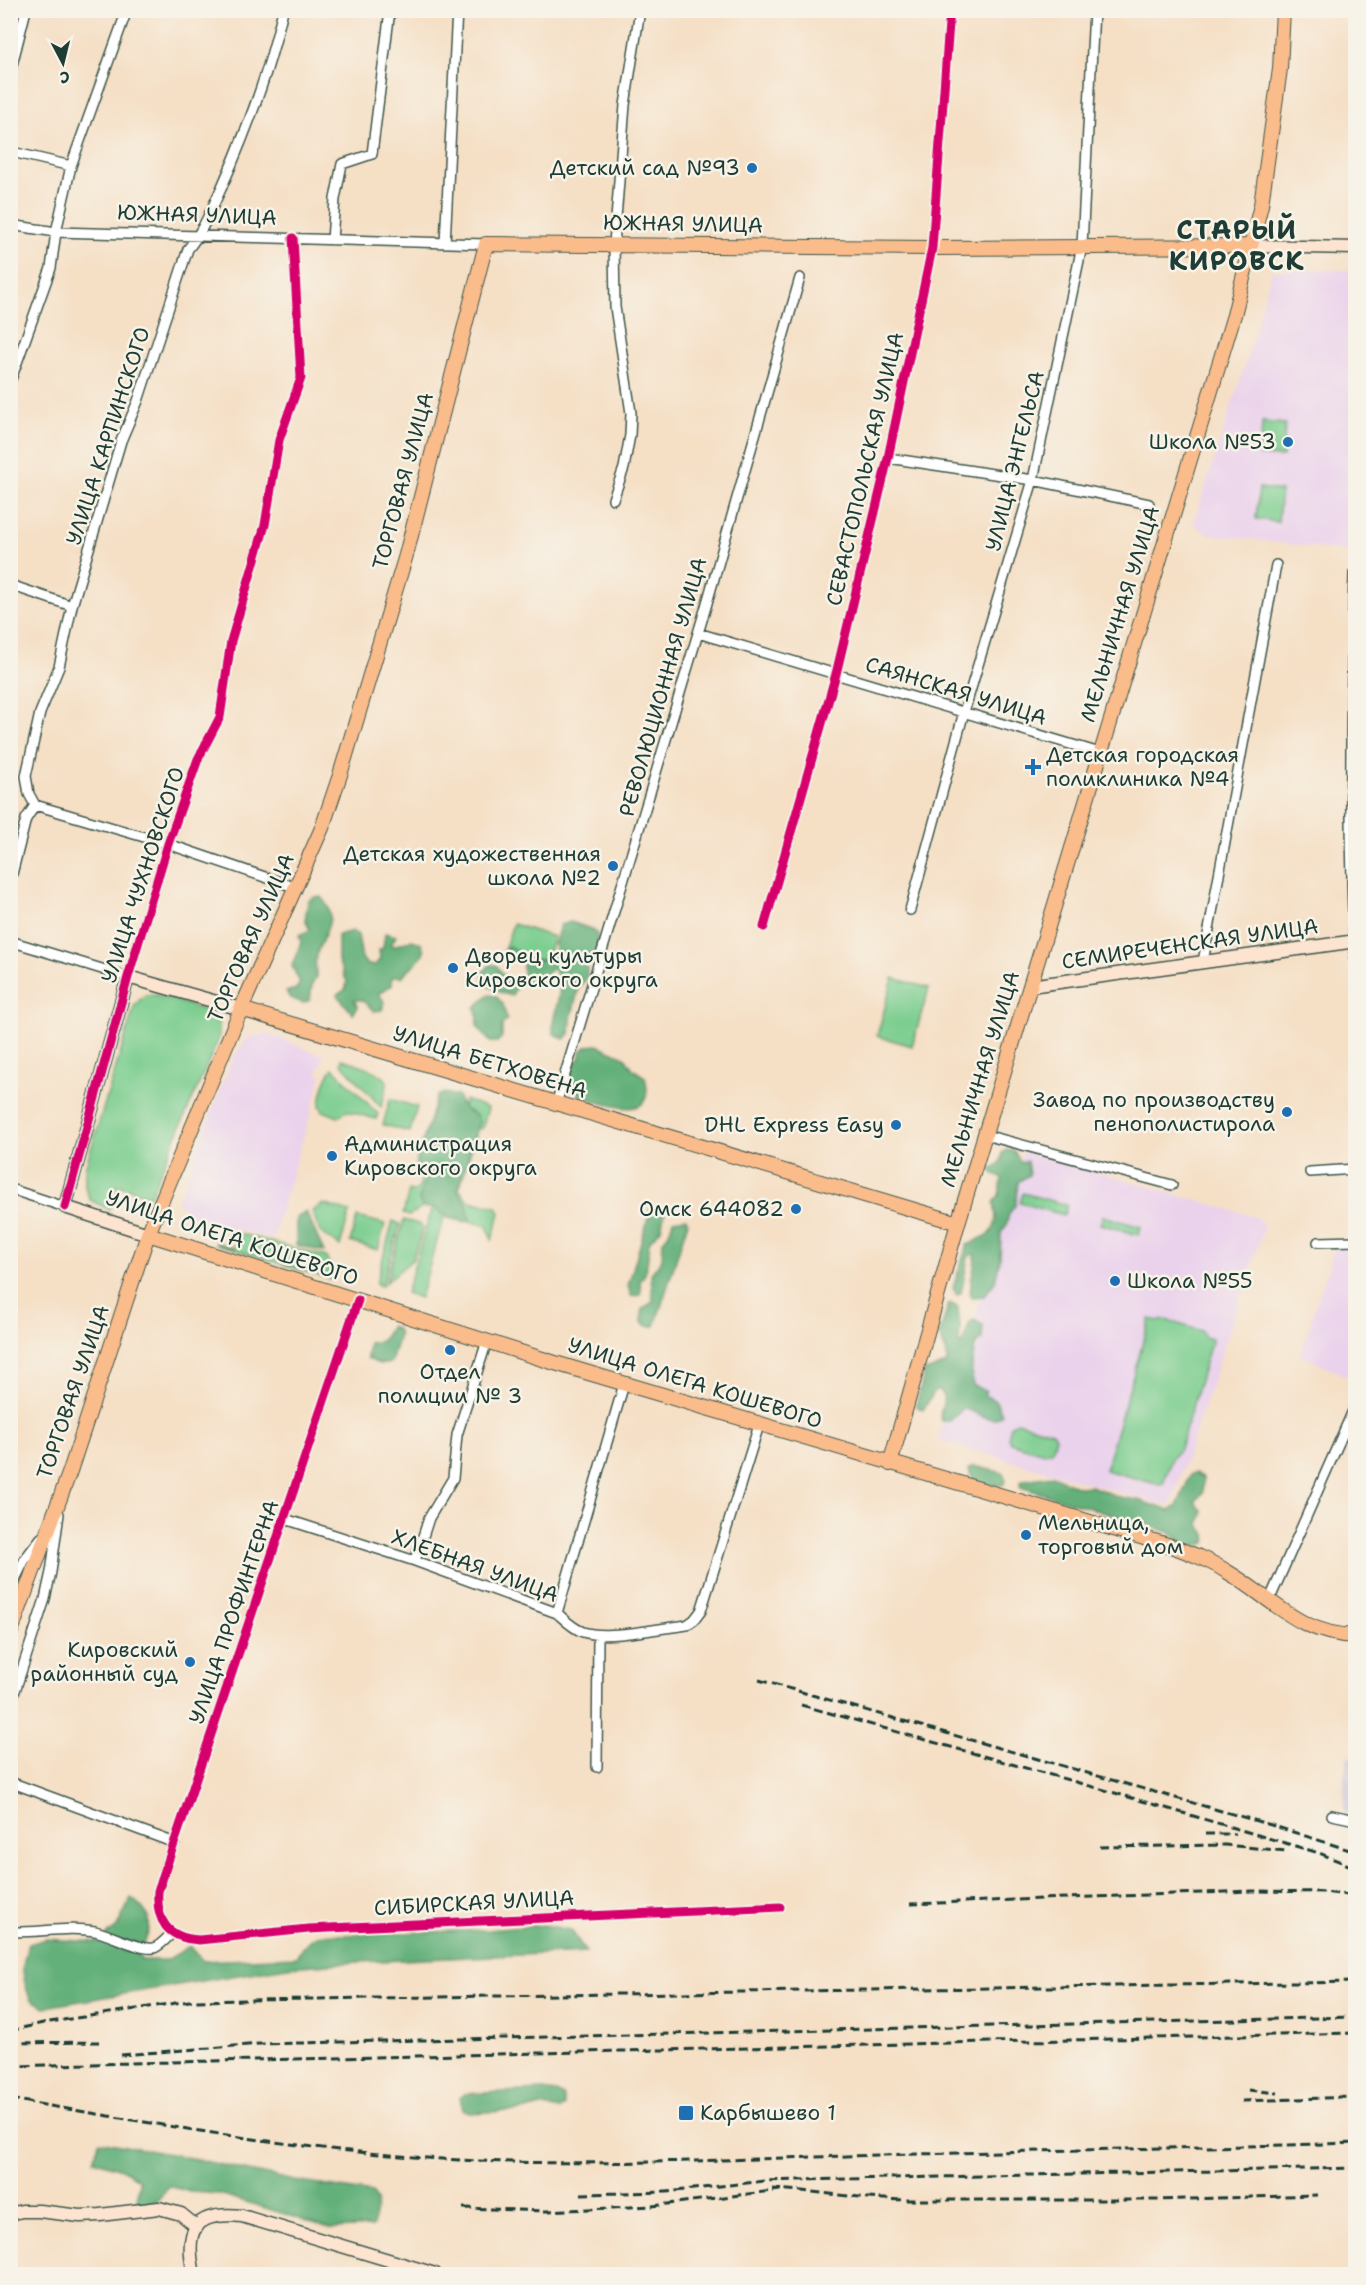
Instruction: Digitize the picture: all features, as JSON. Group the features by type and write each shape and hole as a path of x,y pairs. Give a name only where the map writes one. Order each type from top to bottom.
{"main road":[{"name":"МЕЛЬНИЧНАЯ УЛИЦА","path":"890,1464 958,1223 1234,315 1261,205 1280,69 1283,10"},
{"name":"ЮЖНАЯ УЛИЦА","path":"486,244 932,248 1251,246"},
{"name":"ТОРГОВАЯ УЛИЦА","path":"10,1634 65,1483 148,1234 241,1010 322,828 406,555 486,244"},
{"name":"УЛИЦА БЕТХОВЕНА","path":"241,1010 958,1223"},
{"name":"УЛИЦА ОЛЕГА КОШЕВОГО","path":"148,1234 624,1384 1190,1553 1226,1571 1295,1620 1317,1630 1343,1636 1356,1636"}],"street":[{"path":"10,73 26,10"},
{"path":"10,382 51,268 56,232 71,166 127,10"},
{"name":"УЛИЦА КАРПИНСКОГО","path":"35,805 29,794 26,776 40,713 59,667 72,606 121,441 138,401 188,249 199,236 237,152 273,53 283,10"},
{"path":"332,240 335,200 342,164 372,154 390,10"},
{"path":"445,243 457,10"},
{"path":"613,499 624,468 630,435 631,413 615,307 614,244 625,105 640,10"},
{"name":"СЕВАСТОПОЛЬСКАЯ УЛИЦА","path":"764,927 836,674 888,458 932,248 950,10"},
{"name":"УЛИЦА ЭНГЕЛЬСА","path":"910,910 964,712 1033,480 1082,246 1094,10"},
{"path":"11,150 71,166"},
{"name":"ЮЖНАЯ УЛИЦА","path":"10,225 56,232 486,244"},
{"name":"УЛИЦА ЧУХНОВСКОГО","path":"65,1207 128,977 168,844 198,759 220,717 231,641 265,525 279,440 301,378 293,238"},
{"name":"ЮЖНАЯ УЛИЦА","path":"1251,246 1356,248"},
{"name":"РЕВОЛЮЦИОННАЯ УЛИЦА","path":"556,1104 698,633 800,278"},
{"path":"888,458 1033,480 1149,504"},
{"path":"1203,962 1276,565"},
{"path":"1354,573 1349,784 1356,976"},
{"path":"10,585 72,606"},
{"name":"САЯНСКАЯ УЛИЦА","path":"698,633 1100,753"},
{"path":"10,882 26,819 35,805 168,844 297,888"},
{"name":"УЛИЦА БЕТХОВЕНА","path":"10,941 241,1010"},
{"name":"СЕМИРЕЧЕНСКАЯ УЛИЦА","path":"1030,986 1354,941"},
{"path":"985,1135 1172,1185"},
{"path":"1310,1172 1356,1169"},
{"name":"УЛИЦА ОЛЕГА КОШЕВОГО","path":"10,1189 148,1234"},
{"path":"1318,1242 1356,1241"},
{"name":"УЛИЦА ПРОФИНТЕРНА","path":"172,1933 161,1920 157,1906 158,1891 358,1300"},
{"path":"415,1561 429,1518 453,1478 457,1435 487,1341"},
{"path":"557,1613 624,1384"},
{"path":"1269,1601 1356,1404"},
{"name":"ХЛЕБНАЯ УЛИЦА","path":"285,1519 415,1561 557,1613 572,1627 583,1632 598,1635 687,1625 701,1611 759,1425"},
{"path":"10,1706 37,1628 51,1572 65,1483"},
{"path":"10,1590 25,1559 49,1529"},
{"path":"597,1767 598,1635"},
{"path":"10,1782 175,1843"},
{"path":"1332,1815 1356,1820"},
{"name":"СИБИРСКАЯ УЛИЦА","path":"172,1933 185,1939 199,1940 308,1929 780,1907"},
{"path":"10,1932 70,1929 95,1931 143,1948 155,1948 172,1933"},
{"path":"10,2214 39,2211 80,2216 159,2208 182,2214 196,2226"},
{"path":"194,2274 189,2245 196,2226 212,2216 223,2214 242,2216 435,2274"}],"shaded area":[{"name":"Школа №53","path":"1272,270 1355,270 1355,552 1208,534 1193,524 1247,359"},
{"path":"269,1034 324,1056 317,1073 322,1076 272,1239 192,1216 177,1202 232,1060 248,1037"},
{"name":"Школа №55","path":"1023,1151 1256,1217 1264,1227 1170,1507 938,1440"},
{"path":"1335,1246 1355,1246 1355,1380 1300,1355"},
{"path":"1348,1757 1355,1757 1355,1816 1344,1813 1344,1777"}],"green space":[{"path":"1262,422 1285,424 1283,457 1260,456"},
{"path":"1259,488 1281,491 1278,522 1256,519"},
{"path":"314,897 321,897 327,905 330,920 316,958 316,977 312,985 310,1000 303,1003 290,998 286,992 296,989 300,983 292,966 301,942 299,935 310,930 305,920 308,901"},
{"path":"571,922 597,933 598,945 587,962 587,978 579,987 571,1018 570,1034 564,1039 554,1034 559,984 552,968 539,982 528,982 523,976 523,961 510,955 506,949 509,946 537,960 548,958 554,955 560,925"},
{"path":"513,924 554,937 545,963 504,950"},
{"path":"352,931 358,935 362,958 367,965 375,965 380,959 379,950 383,948 385,933 396,936 391,945 393,946 412,940 421,943 424,951 420,959 402,977 392,978 392,985 379,993 384,1002 382,1010 374,1011 362,1000 354,1000 358,1007 353,1014 337,995 345,990 347,982 338,961 338,935"},
{"path":"490,965 496,965 503,975 516,984 512,995 504,994 484,984 482,973"},
{"path":"893,978 929,988 912,1046 877,1036"},
{"path":"145,995 157,995 214,1013 219,1025 219,1038 150,1196 118,1185 109,1210 90,1200 85,1187 85,1168 135,1005"},
{"path":"488,995 496,996 503,1004 507,1019 502,1025 502,1037 497,1042 490,1042 477,1026 478,1018 475,1008"},
{"path":"597,1045 625,1057 633,1069 645,1077 647,1094 642,1104 629,1108 601,1103 585,1097 572,1088 566,1076 580,1057 580,1052 587,1046"},
{"path":"342,1059 368,1068 385,1079 387,1086 381,1107 341,1063"},
{"path":"333,1068 378,1114 376,1119 347,1111 338,1117 323,1111 320,1106 322,1091"},
{"path":"444,1093 458,1096 464,1109 476,1115 479,1121 458,1191 467,1205 470,1219 466,1222 448,1218 436,1209 422,1207 419,1200 427,1173 414,1169 437,1096"},
{"path":"390,1099 417,1107 410,1132 383,1125"},
{"path":"465,1100 488,1108 482,1129 478,1128 459,1189 469,1201 497,1207 500,1213 492,1240 487,1226 445,1214 420,1298 406,1293"},
{"path":"426,1145 430,1203 409,1216 403,1214 409,1191 413,1192 419,1188 423,1173 420,1167"},
{"path":"1006,1150 1014,1151 1021,1163 1027,1161 1029,1175 1018,1182 1016,1204 1001,1233 1000,1260 995,1282 984,1296 971,1297 970,1285 975,1254 971,1254 968,1258 961,1293 957,1295 953,1288 967,1245 989,1235 994,1227 996,1216 994,1203 999,1195 1002,1179 990,1168 1000,1163 1002,1153"},
{"path":"1023,1193 1067,1205 1064,1215 1020,1203"},
{"path":"323,1204 350,1212 340,1246 320,1232 312,1211"},
{"path":"651,1207 662,1207 665,1211 661,1229 649,1242 645,1274 640,1281 641,1291 639,1295 631,1296 628,1286"},
{"path":"306,1212 324,1252 296,1245 296,1218"},
{"path":"1103,1216 1141,1227 1138,1235 1100,1224"},
{"path":"357,1217 385,1224 378,1250 350,1242"},
{"path":"686,1218 688,1222 655,1326 645,1326 642,1322 642,1309 653,1302 651,1274 662,1259 663,1241 669,1233 673,1220"},
{"path":"404,1220 421,1225 423,1228 413,1259 386,1282"},
{"path":"393,1221 400,1224 382,1286 376,1284"},
{"path":"238,1233 326,1257 335,1277 334,1280 216,1244 216,1242 234,1248"},
{"path":"949,1303 958,1307 960,1330 958,1343 962,1344 970,1322 974,1320 983,1325 982,1339 975,1345 972,1380 973,1385 986,1391 984,1395 996,1401 1002,1414 995,1419 963,1409 950,1421 941,1421 943,1398 940,1391 935,1391 923,1410 916,1406 925,1371 947,1364 946,1351 939,1335"},
{"path":"1150,1319 1166,1320 1201,1331 1205,1337 1212,1339 1180,1449 1172,1458 1163,1484 1160,1485 1105,1470"},
{"path":"391,1326 397,1329 399,1335 391,1362 376,1363 367,1358 369,1343 382,1341"},
{"path":"1017,1422 1053,1432 1056,1437 1052,1451 1044,1453 1011,1443 1008,1438 1011,1425"},
{"path":"974,1466 1003,1473 1006,1481 1003,1485 981,1484 970,1475 969,1469"},
{"path":"1195,1473 1203,1478 1203,1492 1195,1502 1203,1512 1199,1525 1206,1537 1206,1543 1196,1545 1181,1541 1169,1532 1020,1487 1020,1482 1025,1480 1052,1476 1078,1487 1091,1486 1119,1497 1138,1500 1170,1511 1177,1506 1191,1474"},
{"path":"131,1898 144,1910 149,1923 147,1937 139,1953 141,1960 167,1960 190,1946 203,1961 296,1957 310,1940 326,1934 488,1930 544,1925 571,1930 586,1952 287,1967 45,2007 30,1999 23,1971 29,1944 45,1939 98,1942 117,1927"},
{"path":"543,2090 564,2096 564,2106 560,2110 541,2106 526,2110 470,2113 463,2110 460,2098 463,2094"},
{"path":"99,2141 295,2181 372,2193 377,2201 373,2227 332,2229 220,2194 190,2192 169,2186 156,2202 143,2205 137,2201 139,2180 127,2171 94,2160"}],"railway":[{"path":"759,1680 1271,1825 1356,1852"},
{"path":"801,1705 1115,1793 1319,1853 1356,1868"},
{"path":"1205,1834 1235,1834"},
{"path":"1100,1847 1225,1845 1286,1851"},
{"path":"910,1904 1252,1891 1324,1892 1356,1896"},
{"path":"10,2031 43,2023 189,2001 1356,1982"},
{"path":"121,2055 260,2044 1356,2017"},
{"path":"10,2066 1356,2033"},
{"path":"10,2043 99,2042"},
{"path":"1248,2090 1278,2093"},
{"path":"1242,2101 1351,2097"},
{"path":"10,2099 166,2126 322,2148 479,2161 637,2162 1356,2143"},
{"path":"581,2194 667,2192 764,2181 1356,2168"},
{"path":"772,2189 877,2199 913,2200 1155,2200 1317,2195"},
{"path":"463,2208 547,2211 652,2206 780,2190"}],"cycle path":[{"path":"764,927 836,674 888,458 932,248 950,10"},
{"path":"65,1207 128,977 168,844 198,759 220,717 231,641 265,525 279,440 301,378 293,238"},
{"path":"358,1300 158,1891 159,1911 166,1926 179,1936 199,1940 308,1929 780,1907"}],"place":[{"name":"Детский сад №93","path":"752,168"},
{"name":"Школа №53","path":"1288,442"},
{"name":"Детская городская поликлиника №4","path":"1033,767"},
{"name":"Детская художественная школа №2","path":"613,866"},
{"name":"Дворец культуры Кировского округа","path":"453,968"},
{"name":"Завод по производству пенополистирола","path":"1287,1112"},
{"name":"DHL Express Easy","path":"896,1125"},
{"name":"Администрация Кировского округа","path":"332,1156"},
{"name":"Омск 644082","path":"796,1209"},
{"name":"Школа №55","path":"1115,1281"},
{"name":"Отдел полиции № 3","path":"450,1350"},
{"name":"Мельница, торговый дом","path":"1026,1535"},
{"name":"Кировский районный суд","path":"190,1662"},
{"name":"Карбышево 1","path":"686,2113"}],"district":[{"name":"СТАРЫЙ КИРОВСК","path":"1237,244"}]}
